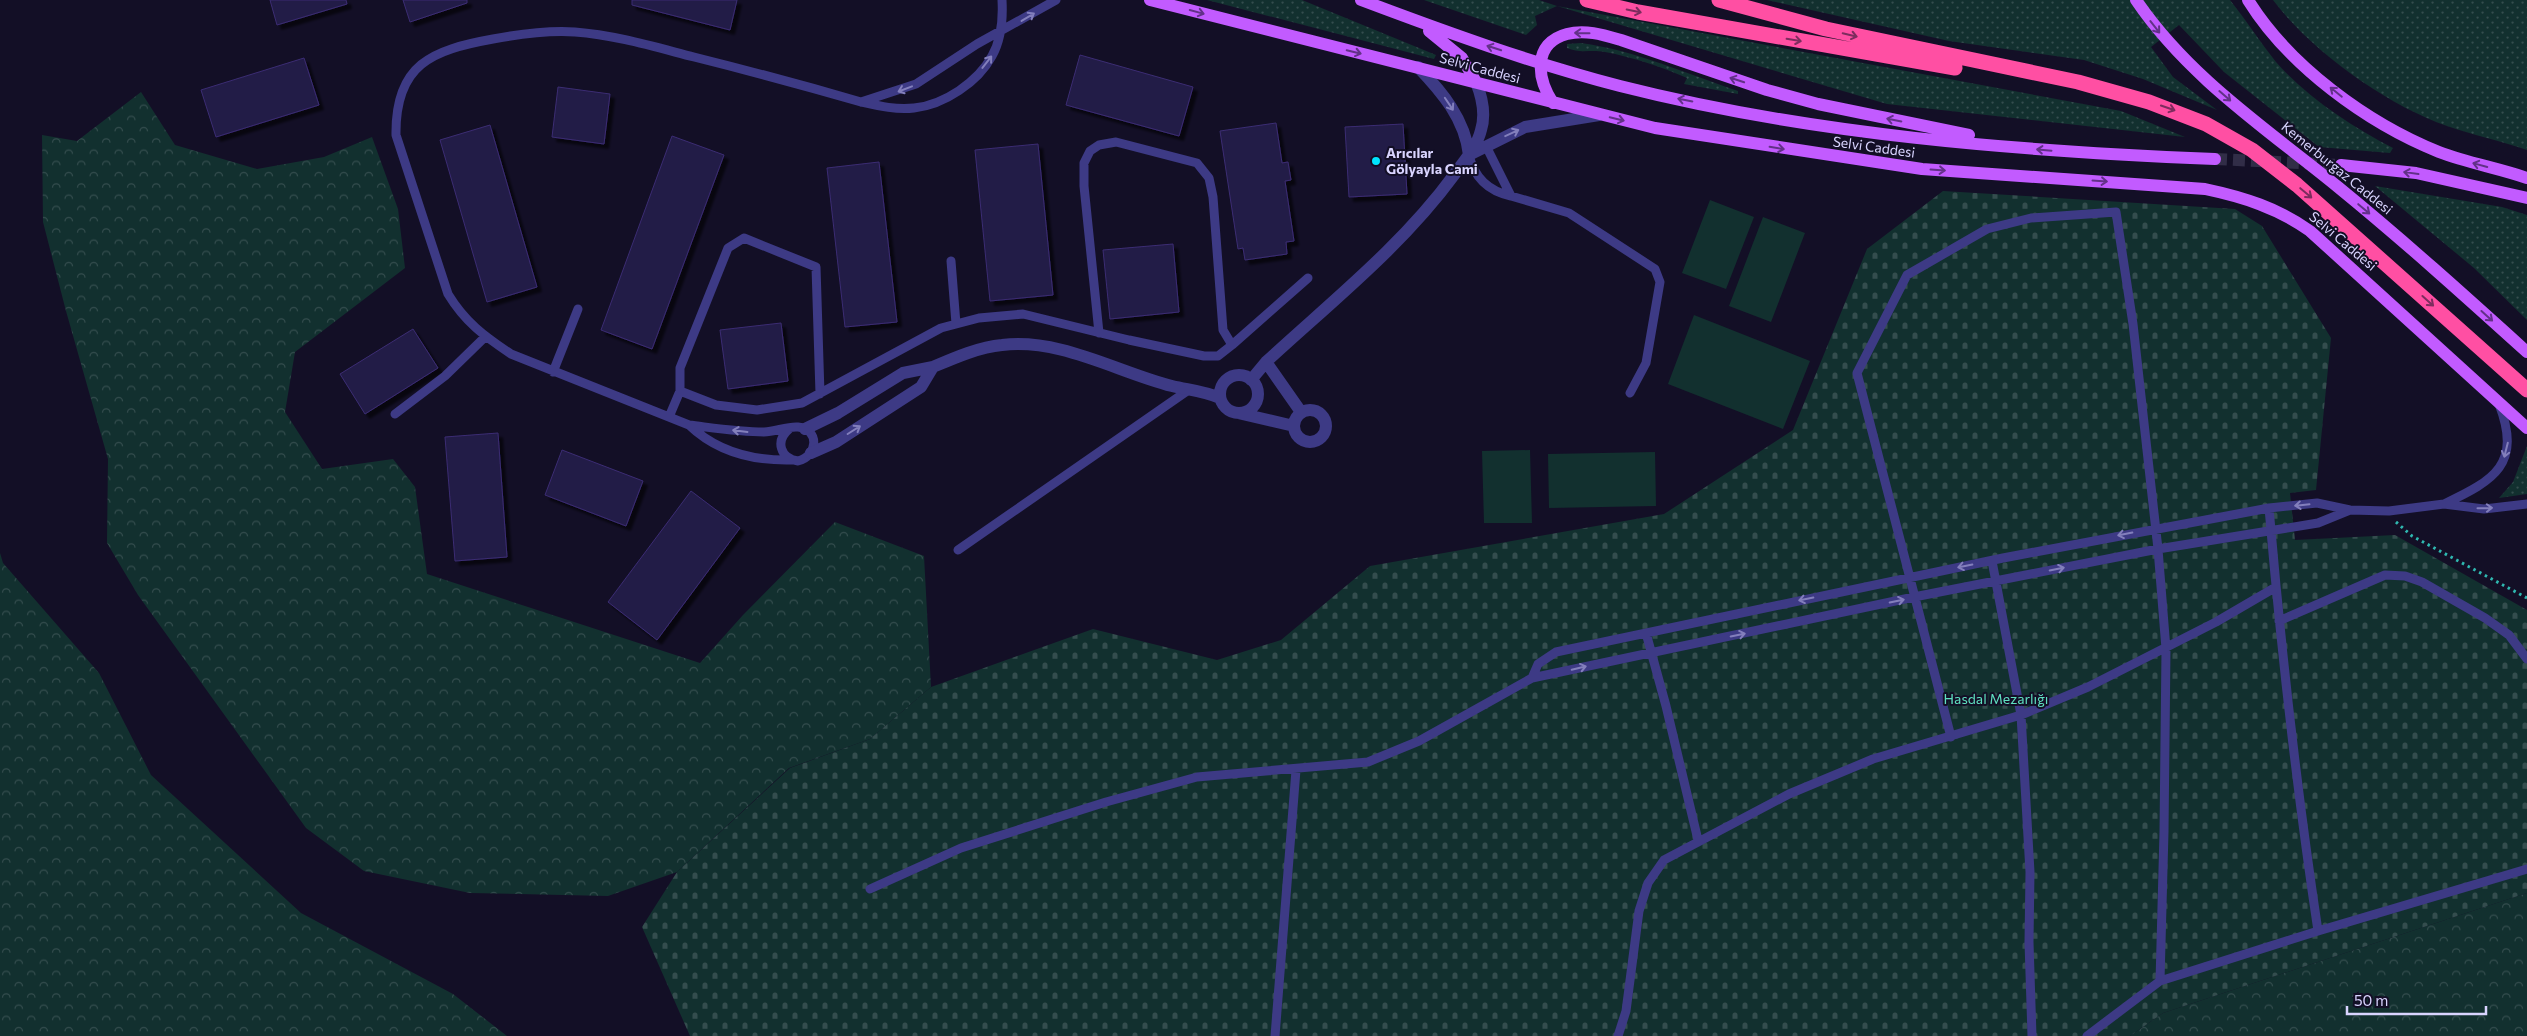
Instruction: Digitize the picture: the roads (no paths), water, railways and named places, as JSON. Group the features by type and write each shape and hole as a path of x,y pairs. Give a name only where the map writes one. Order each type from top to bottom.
{"highway":[{"path":"1587,0 1680,20 2122,95"},
{"path":"1719,0 1826,29 2078,82 2174,110 2206,124 2230,137 2271,165 2340,222 2527,390"}],"main road":[{"name":"Selvi Caddesi","path":"1150,0 1655,128 1922,169 2205,189 2250,200 2293,219 2310,231 2527,428"},
{"name":"Selvi Caddesi","path":"1361,0 1540,63 1620,86 1739,111 1880,133 2010,147 2126,156 2215,159"},
{"name":"Kemerburgaz Caddesi","path":"2136,0 2175,52 2235,105 2339,188 2527,352"},
{"path":"2248,0 2258,16 2310,70 2338,95 2380,122 2410,139 2440,152 2527,178"},
{"path":"1409,18 1440,37 1456,53 1476,82"},
{"path":"1553,103 1544,89 1539,76 1540,63 1545,50 1557,38 1568,34 1598,34 1818,104 1969,135 2010,147"},
{"path":"2341,165 2416,173 2527,198"}],"street":[{"path":"1418,67 1452,107 1467,140 1469,155"},
{"path":"1251,380 1266,362 1408,232 1469,155 1477,141 1483,122 1481,95 1476,82"},
{"path":"1469,155 1525,127 1599,115"},
{"path":"805,429 838,413 903,373 933,367 1002,345 1034,345 1066,352 1172,386 1204,391 1220,398 1226,408 1238,413 1294,426"},
{"path":"1266,362 1301,412"},
{"path":"811,453 836,442 922,387 933,367"},
{"path":"1220,398 1222,386 1230,377 1242,376 1251,380 1256,386 1257,399 1250,409 1238,413"},
{"path":"1311,410 1321,414 1326,422 1325,433 1318,440 1307,441 1298,436 1294,426 1301,412 1311,410"}],"lane":[{"path":"689,425 699,435 718,446 747,456 773,460 803,460 811,453 813,437 805,429 794,427 746,432 689,425 511,354 484,337 461,314 448,294 396,134 395,111 403,89 414,71 431,56 457,46 530,32 575,32 628,40 890,109 916,108 933,104 960,90 973,79 992,56 1000,33 1002,0"},
{"path":"862,102 892,94 916,84 977,44 1000,33 1056,0"},
{"path":"1099,333 1084,186 1084,163 1090,151 1099,145 1116,142 1197,163 1209,178 1213,196 1223,330 1232,345"},
{"path":"1486,146 1511,196"},
{"path":"1469,155 1476,174 1490,189 1569,213 1647,264 1660,276 1646,362 1630,393"},
{"path":"1951,737 1857,373 1907,275 1987,229 2031,218 2116,212 2133,324 2158,549 2166,649 2165,804 2160,981"},
{"path":"669,417 680,391 680,368 728,248 744,238 816,266 820,394"},
{"path":"951,261 956,324"},
{"path":"680,391 716,405 757,410 802,403 908,344 941,328 979,318 1023,314 1204,356 1218,356 1308,278"},
{"path":"553,372 578,309"},
{"path":"395,414 445,376 484,337"},
{"path":"958,550 1190,389"},
{"path":"2444,504 2488,481 2502,464 2508,443 2507,424 2499,403"},
{"path":"789,429 781,438 781,449 783,454 792,460"},
{"path":"1532,678 1538,664 1556,652 2155,528 2269,508 2317,503 2350,510 2389,511 2444,504 2484,509 2527,504"},
{"path":"2269,508 2276,587 2307,858 2318,931"},
{"path":"870,889 961,848 1106,802 1197,777 1296,770 1368,762 1419,741 1532,678 1914,597 2158,549 2318,523 2350,510"},
{"path":"1992,561 2021,715 2030,872 2028,942 2032,1036"},
{"path":"2280,621 2385,575 2405,576 2422,582 2485,618 2509,635 2527,658"},
{"path":"1618,1036 1626,1012 1639,911 1648,883 1664,860 1698,840 1789,794 1874,759 2021,715 2088,687 2166,649 2276,587"},
{"path":"1646,633 1698,840"},
{"path":"1276,1036 1296,770"},
{"path":"2087,1036 2160,981 2318,931 2527,869"}],"tunnel":[{"path":"2215,159 2341,165"}],"place":[{"name":"Arıcılar Gölyayla Cami","path":"1376,161"}],"park label":[{"name":"Hasdal Mezarlığı","path":"1996,699"}]}
